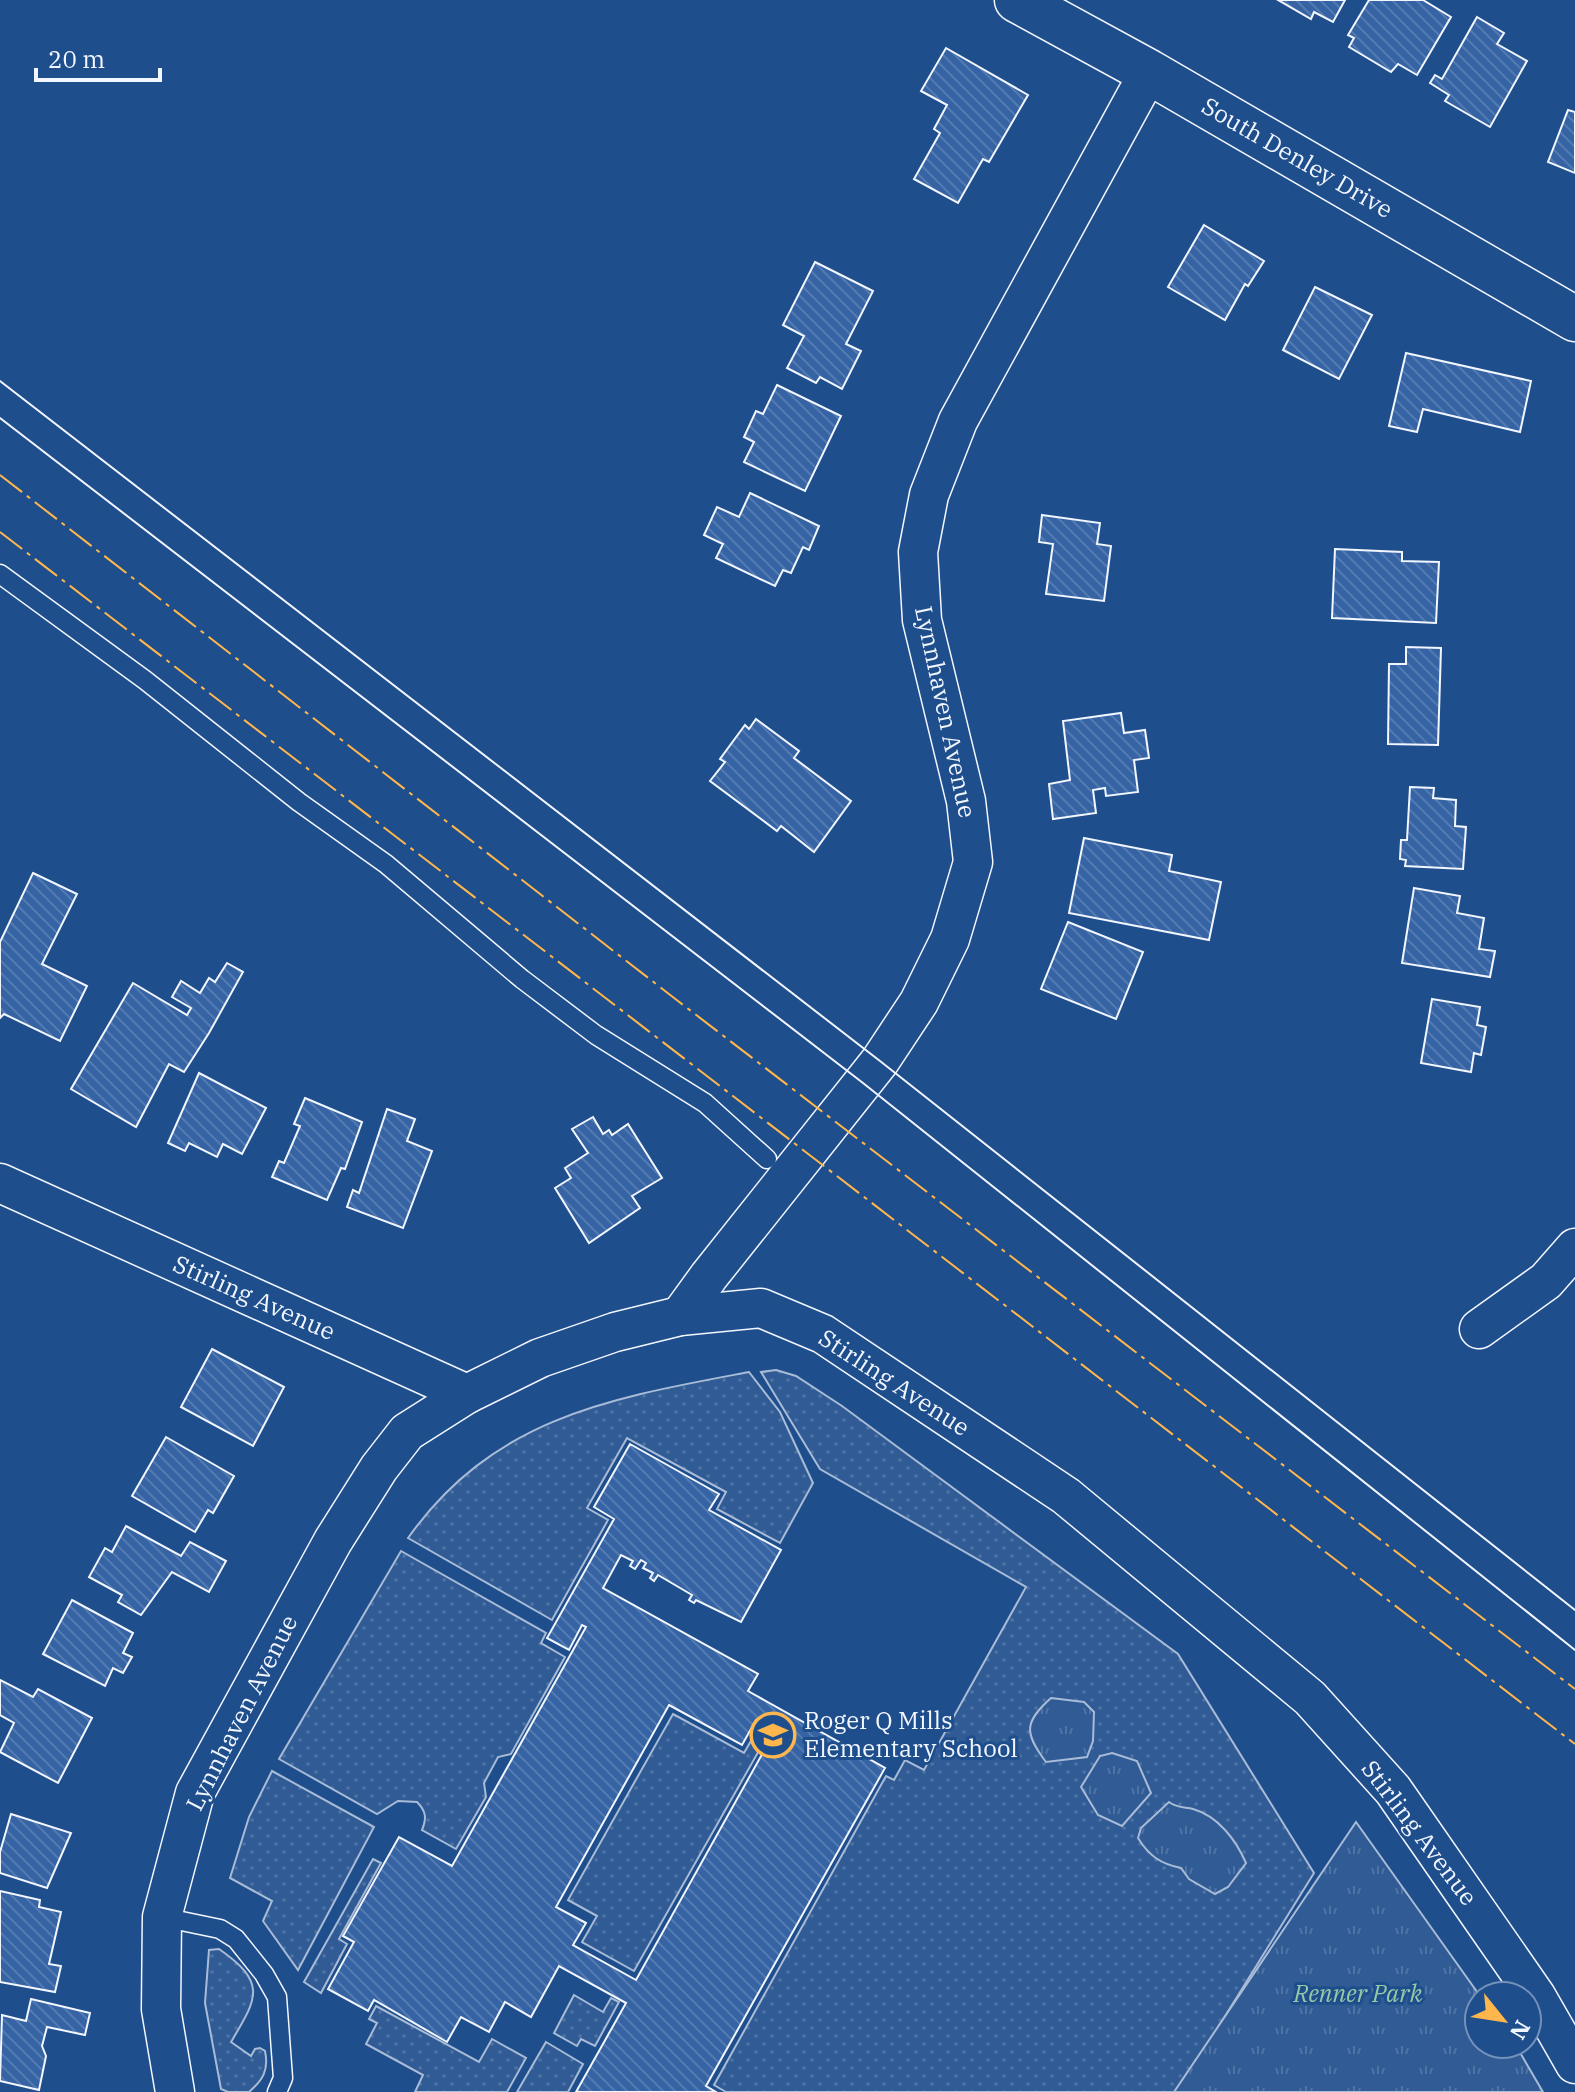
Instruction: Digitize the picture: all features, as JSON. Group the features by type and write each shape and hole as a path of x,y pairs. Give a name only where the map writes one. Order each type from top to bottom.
{"street":[{"name":"South Denley Drive","path":"1017,0 1149,72 1575,319"},
{"name":"Lynnhaven Avenue","path":"680,1316 880,1061 919,1002 950,939 973,862 966,801 922,620 918,552 929,495 958,421 1149,72"},
{"name":"Stirling Avenue","path":"0,1183 467,1394 540,1358 615,1332 680,1316 761,1308 823,1334 1066,1496 1310,1698 1393,1790 1536,1996 1575,2064"},
{"path":"1479,1329 1546,1281 1575,1248"},
{"name":"Lynnhaven Avenue","path":"175,2092 161,2009 162,1917 195,1793 333,1541 379,1468 407,1432 467,1394"}],"lane":[{"path":"0,574 145,680 299,802 386,864 522,979 617,1049 705,1103 767,1159"},
{"path":"162,1917 220,1929 236,1939 264,1974 277,1997 283,2078 277,2092"}],"green space":[{"path":"776,1370 796,1376 842,1406 1178,1654 1314,1873 1178,2092 726,2092 714,2085 886,1776 894,1780 905,1760 924,1770 1026,1587 820,1469 761,1372"},
{"path":"749,1372 780,1412 813,1483 780,1543 717,1509 726,1492 627,1438 587,1508 608,1520 552,1620 408,1538 442,1497 479,1464 518,1439 560,1419 604,1404"},
{"path":"401,1551 546,1633 541,1643 565,1657 511,1754 498,1757 484,1783 486,1797 456,1849 422,1830 425,1815 417,1802 398,1801 377,1814 279,1759"},
{"path":"1051,1698 1084,1702 1094,1712 1093,1741 1087,1757 1046,1762 1039,1752 1030,1728 1036,1714"},
{"path":"673,1714 744,1753 759,1727 769,1733 634,1971 582,1942 597,1916 568,1900"},
{"path":"1112,1753 1137,1761 1151,1793 1122,1826 1098,1815 1081,1787 1100,1756"},
{"path":"272,1771 374,1827 298,1970 263,1921 272,1901 230,1878 249,1817"},
{"path":"1169,1802 1210,1817 1237,1846 1246,1863 1228,1887 1215,1894 1189,1879 1181,1868 1156,1858 1142,1844 1138,1838 1141,1828"},
{"name":"Renner Park","path":"1356,1822 1469,1980 1463,1980 1463,2060 1524,2060 1543,2092 1174,2092"},
{"path":"373,1859 381,1863 339,1939 347,1944 321,1993 304,1982"},
{"path":"219,1949 235,1961 251,1982 252,2002 231,2042 251,2056 255,2049 265,2051 264,2074 249,2092 221,2089 205,2003 209,1950"},
{"path":"574,1995 603,2012 611,1998 619,2002 595,2046 581,2039 577,2046 554,2033"},
{"path":"376,2006 479,2062 492,2039 526,2058 507,2092 415,2092 423,2075 366,2044 377,2023 369,2019"},
{"path":"546,2042 583,2064 568,2092 517,2092"}],"building":[{"path":"1278,0 1345,0 1333,22 1314,12 1311,19"},
{"path":"1369,0 1423,0 1451,17 1417,75 1398,64 1391,72 1349,47 1354,38 1348,35"},
{"path":"1477,17 1504,33 1497,44 1527,61 1490,127 1445,101 1449,95 1430,83 1435,75 1442,79"},
{"path":"946,48 1028,95 989,162 983,159 958,203 914,179 940,133 934,129 947,105 921,91"},
{"path":"1568,110 1575,112 1575,173 1548,162"},
{"path":"1204,225 1264,261 1248,286 1245,284 1225,320 1168,287"},
{"path":"815,262 873,291 846,344 861,351 842,389 820,377 816,383 787,368 804,336 783,325"},
{"path":"1315,287 1372,315 1339,379 1283,350"},
{"path":"1406,353 1531,381 1520,432 1423,409 1417,432 1389,426"},
{"path":"777,385 841,416 805,491 744,462 754,442 744,437 756,411 763,414"},
{"path":"750,493 819,526 809,550 803,547 791,573 783,570 775,586 716,558 723,544 704,535 717,507 739,517"},
{"path":"1042,515 1100,523 1097,544 1111,546 1104,601 1046,594 1053,544 1039,542"},
{"path":"1335,549 1402,552 1402,561 1439,562 1436,623 1332,618"},
{"path":"1406,647 1441,648 1438,745 1388,744 1389,664 1406,664"},
{"path":"1121,713 1124,733 1145,730 1149,758 1134,760 1138,792 1106,796 1105,788 1093,790 1096,813 1053,819 1049,784 1070,780 1063,721"},
{"path":"756,719 799,751 794,758 851,801 814,852 781,826 777,831 710,781 725,762 720,759 745,725 749,729"},
{"path":"1410,787 1434,788 1433,798 1456,800 1455,826 1466,827 1463,869 1405,866 1406,860 1400,859 1401,840 1407,840"},
{"path":"1084,838 1172,855 1169,871 1221,882 1209,940 1069,913"},
{"path":"33,873 77,894 42,964 87,986 60,1041 4,1014 0,1018 0,942"},
{"path":"1414,888 1460,896 1457,913 1484,918 1479,949 1495,951 1490,977 1402,963"},
{"path":"1068,922 1143,952 1116,1019 1041,989"},
{"path":"227,963 243,972 184,1072 169,1064 136,1127 71,1089 133,983 187,1015 191,1008 172,997 181,981 200,993 209,978 215,982"},
{"path":"1432,999 1480,1007 1477,1025 1486,1027 1481,1055 1474,1053 1471,1072 1421,1063"},
{"path":"199,1073 266,1108 242,1154 223,1144 217,1157 189,1143 185,1151 168,1143"},
{"path":"305,1098 362,1122 345,1169 341,1168 327,1200 272,1177 279,1161 284,1163 300,1126 294,1124"},
{"path":"387,1109 415,1119 407,1141 432,1151 403,1228 347,1207 353,1190 359,1193"},
{"path":"593,1117 603,1134 609,1130 612,1135 628,1124 662,1178 632,1196 640,1208 589,1243 555,1188 571,1178 565,1168 588,1153 572,1129"},
{"path":"212,1349 284,1387 253,1446 181,1407"},
{"path":"166,1437 234,1476 213,1513 208,1510 195,1532 132,1496"},
{"path":"630,1444 719,1494 709,1510 781,1550 741,1622 696,1600 694,1603 689,1600 692,1595 658,1575 654,1581 650,1578 653,1573 643,1568 646,1563 641,1560 635,1569 630,1566 633,1561 621,1555 603,1588 758,1674 748,1691 885,1768 706,2086 716,2092 576,2092 626,2003 559,1966 531,2017 505,2002 489,2032 461,2017 447,2042 374,2000 368,2011 328,1989 354,1942 343,1936 399,1837 452,1866 586,1627 582,1625 569,1650 547,1638 614,1519 594,1507","holes":["669,1705 742,1745 756,1720 775,1731 636,1980 573,1945 586,1923 556,1907"]},
{"path":"126,1526 181,1556 190,1542 226,1561 209,1592 172,1572 141,1615 118,1602 122,1595 89,1577 105,1548 112,1552"},
{"path":"72,1600 133,1633 123,1653 132,1657 123,1673 113,1668 105,1686 43,1654"},
{"path":"0,1680 33,1697 38,1689 92,1718 58,1783 0,1752 14,1723 0,1715"},
{"path":"11,1814 71,1833 47,1888 0,1873 0,1852"},
{"path":"0,1891 40,1900 39,1907 61,1912 49,1964 61,1966 55,1992 0,1982"},
{"path":"31,1999 90,2013 85,2035 47,2027 42,2046 46,2056 39,2090 0,2081 2,2015 26,2021"}],"tram line":[{"path":"0,381 880,1061 1575,1610"},
{"path":"0,418 863,1083 1575,1650"}],"power":[{"path":"0,475 678,1001 1575,1689"},
{"path":"0,532 1575,1744"}],"place":[{"name":"Roger Q Mills Elementary School","path":"773,1735"}]}
